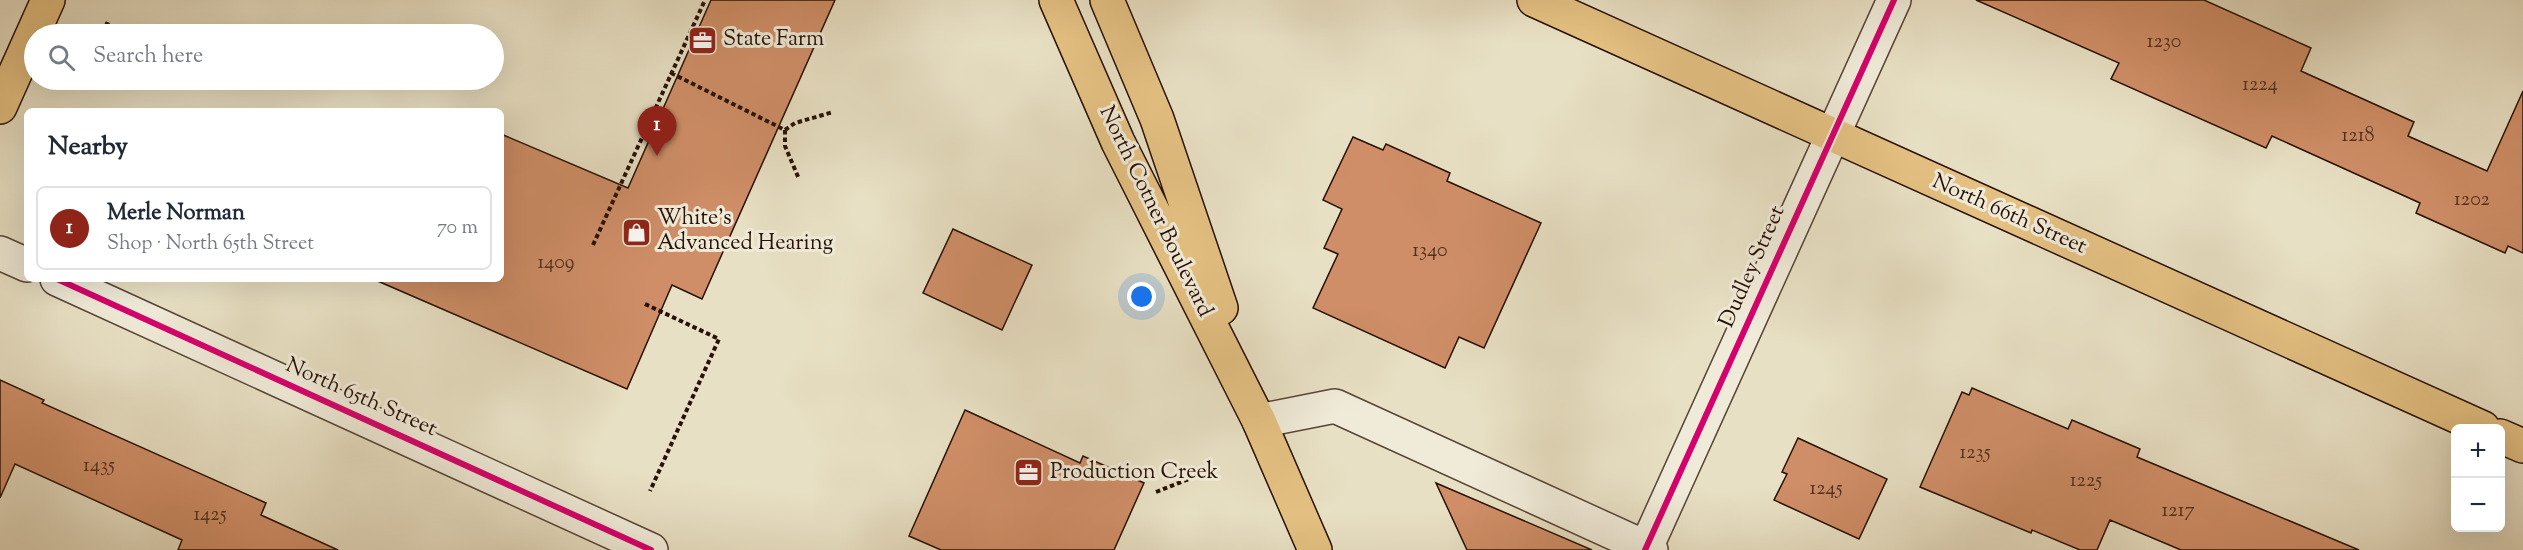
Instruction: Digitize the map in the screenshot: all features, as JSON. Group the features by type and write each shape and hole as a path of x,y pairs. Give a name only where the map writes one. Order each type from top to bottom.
{"main road":[{"path":"37,24 48,0"},
{"name":"North Cotner Boulevard","path":"1056,0 1118,142 1259,421 1315,550"},
{"name":"North Cotner Boulevard","path":"1107,0 1157,119 1259,421"},
{"name":"North 66th Street","path":"1534,0 2472,424"},
{"path":"0,106 24,53"},
{"path":"2505,438 2523,446"}],"street":[{"name":"Dudley Street","path":"1647,549 1894,0"},
{"path":"0,253 24,264"},
{"name":"North 65th Street","path":"64,282 651,550"},
{"path":"1259,421 1335,406 1647,549"}],"path":[{"path":"593,245 705,0"},
{"path":"671,73 785,130"},
{"path":"785,130 795,123 833,112"},
{"path":"785,130 785,146 799,178"},
{"path":"645,304 719,339 650,491"},
{"path":"1156,492 1219,467"}],"building":[{"path":"711,0 835,0 702,299 672,285 627,389 380,282 504,282 504,135 628,188"},
{"path":"1976,0 2204,0 2311,48 2301,71 2414,122 2408,136 2487,171 2523,91 2523,253 2508,246 2505,253 2416,213 2420,203 2272,136 2266,148 2111,79 2119,63"},
{"path":"1353,137 1383,150 1386,144 1450,173 1447,181 1541,223 1484,348 1459,337 1445,368 1313,308 1338,254 1324,248 1342,209 1323,200"},
{"path":"953,229 1032,265 1002,330 923,293"},
{"path":"0,380 44,400 42,403 266,503 261,515 338,550 178,550 182,540 15,464 0,498"},
{"path":"1972,388 2068,429 2072,420 2140,449 2137,457 2359,550 2181,550 2110,520 2097,550 2080,550 2032,530 2031,533 1920,487 1962,392 1969,395"},
{"name":"Production Creek","path":"965,410 1080,463 1083,456 1144,483 1114,550 941,550 909,536"},
{"path":"1798,438 1887,479 1859,539 1774,500 1787,474 1782,472"},
{"path":"1436,483 1592,550 1467,550"}],"cycle path":[{"path":"1645,550 1894,0"},
{"path":"64,282 651,550"}],"place":[{"name":"State Farm","path":"702,40"},
{"name":"Merle Norman","path":"657,156"},
{"name":"White's Advanced Hearing","path":"636,232"},
{"name":"Production Creek","path":"1029,473"}]}
